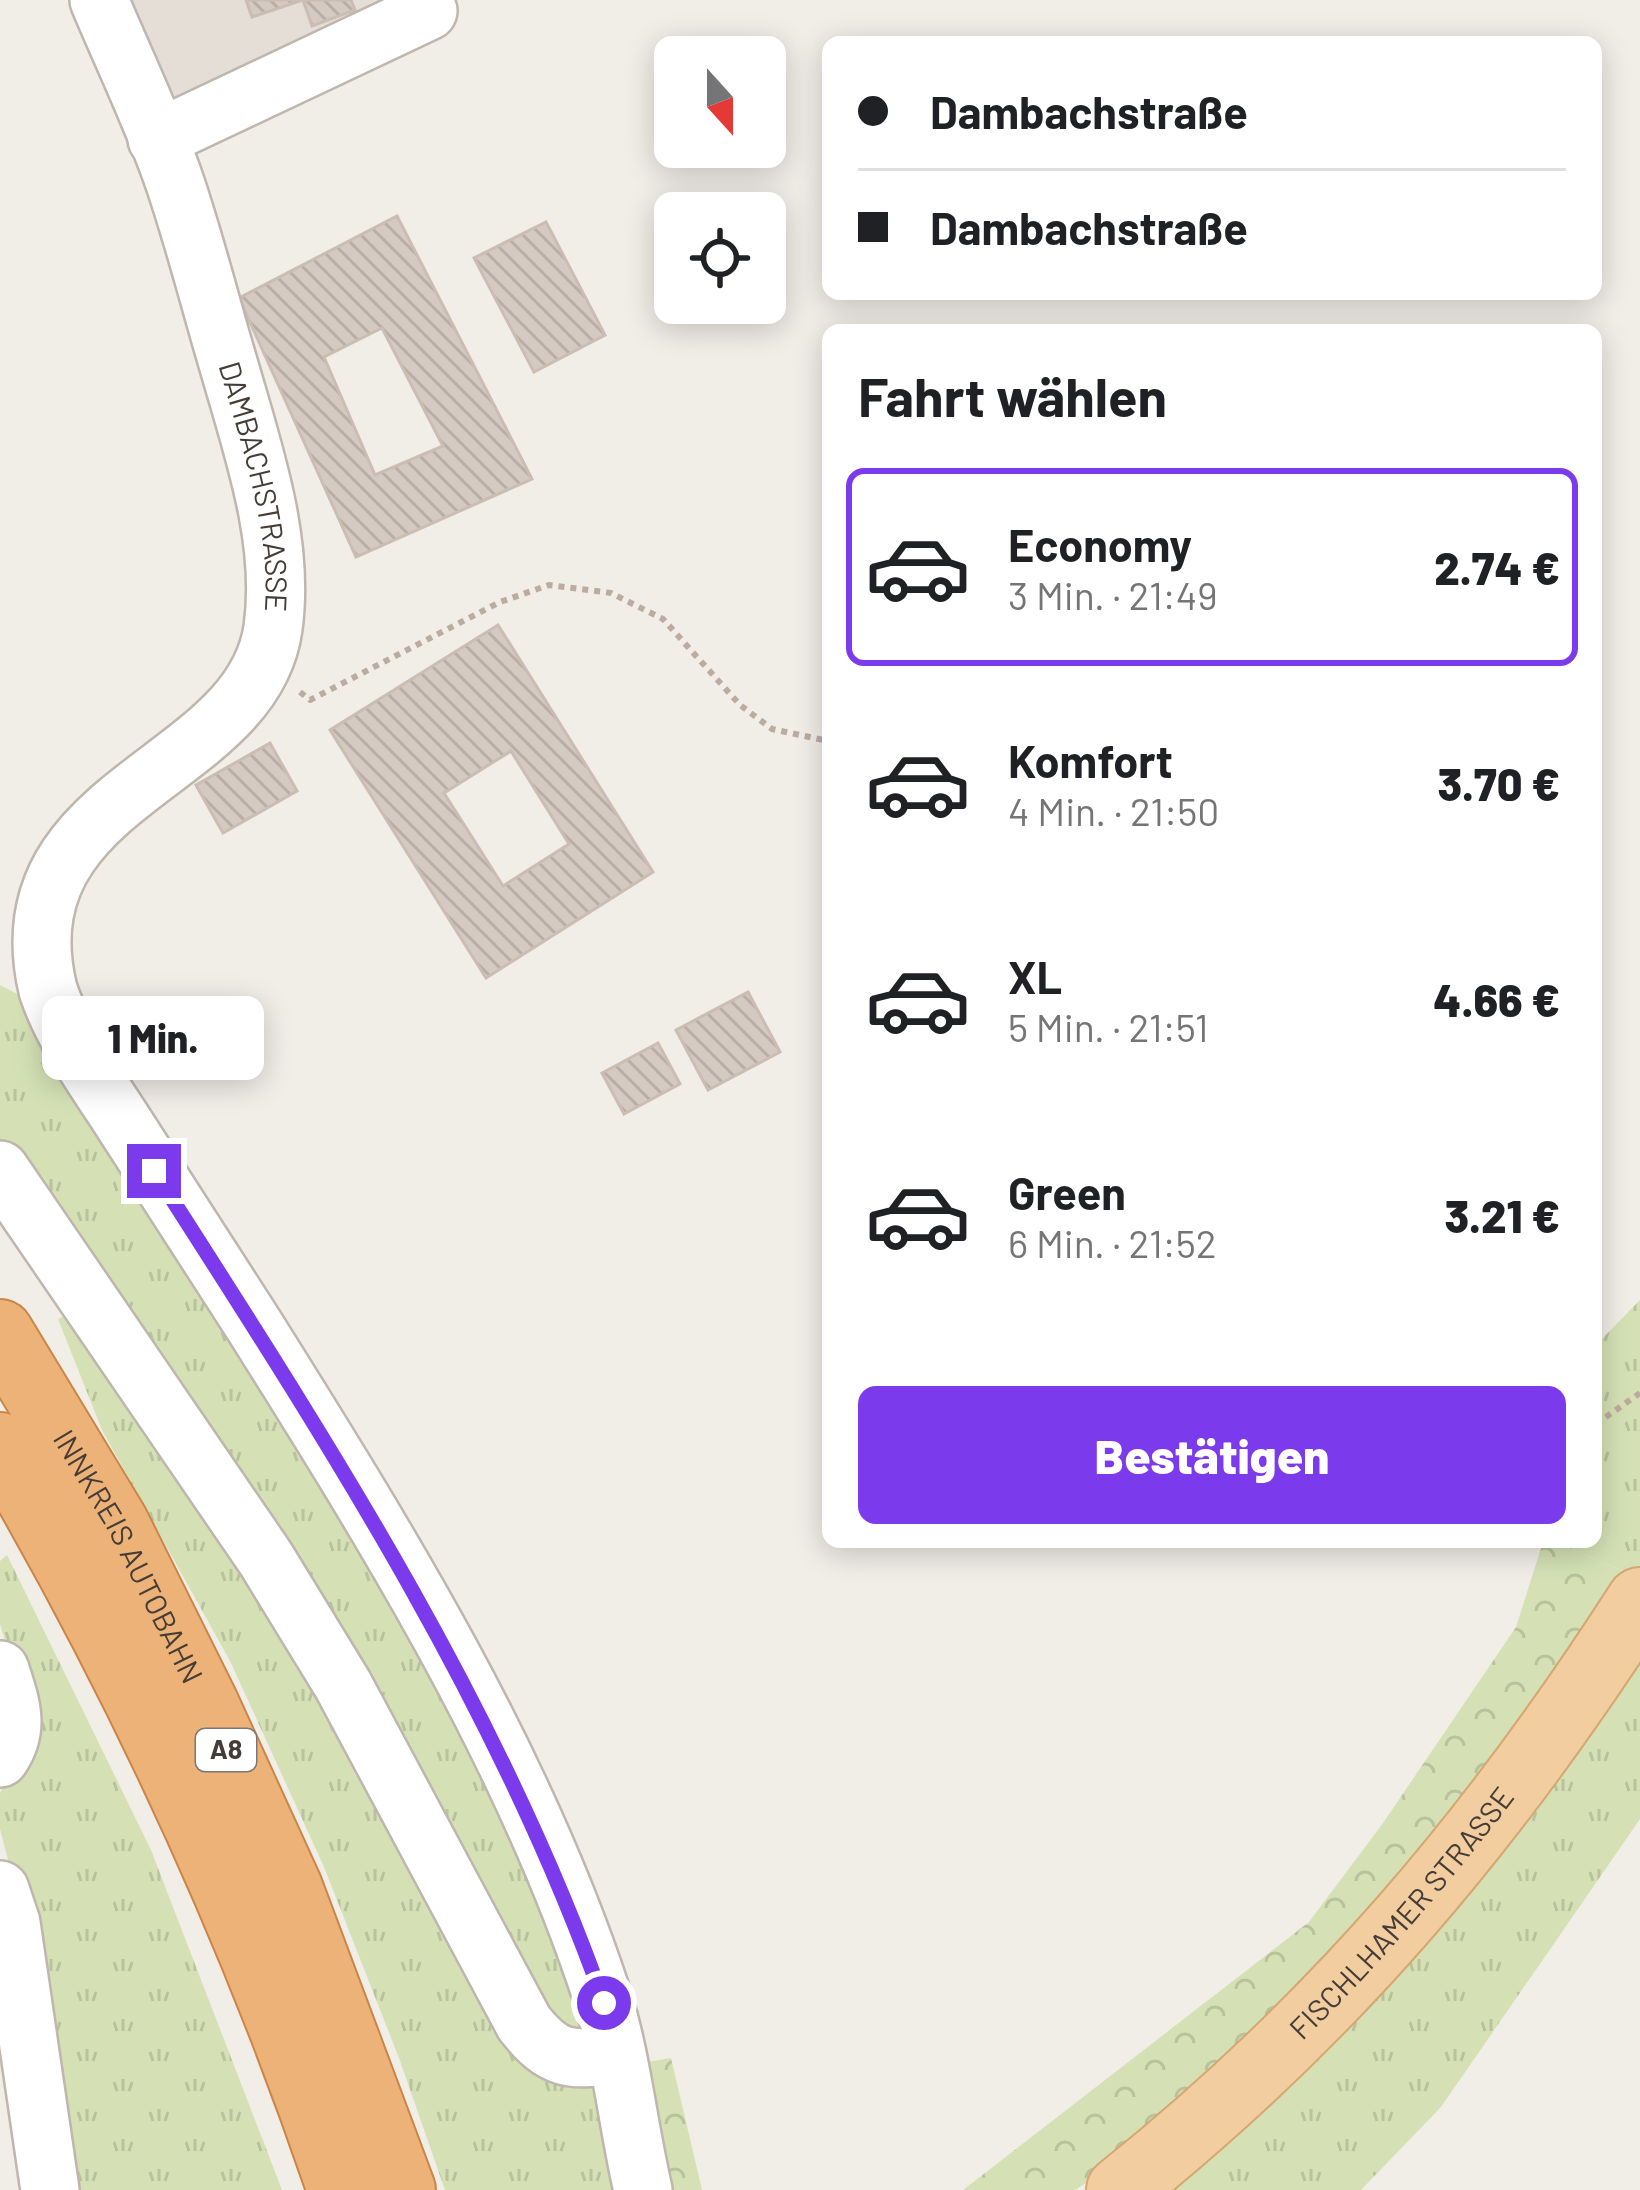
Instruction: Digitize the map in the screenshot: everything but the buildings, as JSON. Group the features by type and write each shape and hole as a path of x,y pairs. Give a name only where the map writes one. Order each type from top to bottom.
{"highway":[{"name":"INNKREIS AUTOBAHN","path":"0,1333 115,1523 205,1704 289,1888 402,2190"},
{"name":"INNKREIS AUTOBAHN","path":"0,1446 129,1681 198,1830 269,1998 340,2190"}],"main road":[{"name":"FISCHLHAMER STRASSE","path":"1120,2190 1234,2095 1385,1943 1517,1783 1640,1601"}],"street":[{"name":"DAMBACHSTRASSE","path":"99,0 174,179 260,482 273,548 275,598 265,663 242,695 208,728 118,796 59,857 44,890 40,920 48,991 104,1094 255,1327 388,1545 461,1676 549,1857 604,2003 643,2190"},
{"path":"158,139 428,11"},
{"path":"0,1170 82,1284 277,1577 343,1685 524,2023 542,2046 563,2057 585,2060 616,2054"},
{"path":"0,1670 14,1723 0,1758"},
{"path":"0,1890 11,1923 50,2190"}],"path":[{"path":"265,663 310,700 500,602 549,585 610,593 663,619 740,705 772,729 822,740"},
{"path":"1602,1420 1640,1394"}],"shaded area":[{"path":"119,0 402,0 179,147"}],"green space":[{"path":"0,985 33,1002 344,1499 484,1760 586,2015 578,2040 537,2022 0,1147"},
{"path":"1640,1300 1637,1577 1568,1548 1602,1548 1602,1339"},
{"path":"80,1309 344,1724 605,2088 622,2190 445,2190 324,1867 230,1661 102,1430 58,1319"},
{"path":"1541,1548 1568,1548 1637,1577 1308,1992 1108,2169 1075,2190 963,2190 1309,1922 1381,1826 1516,1627"},
{"path":"7,1555 151,1850 282,2190 75,2190 61,2063 0,1829 0,1793 33,1735 0,1624 0,1561"},
{"path":"1640,1634 1640,1819 1441,2107 1361,2190 1152,2190"},
{"path":"671,2058 702,2190 658,2190 630,2065"}],"route":[{"path":"154,1171 330,1448 461,1676 549,1857 604,2003"}]}
